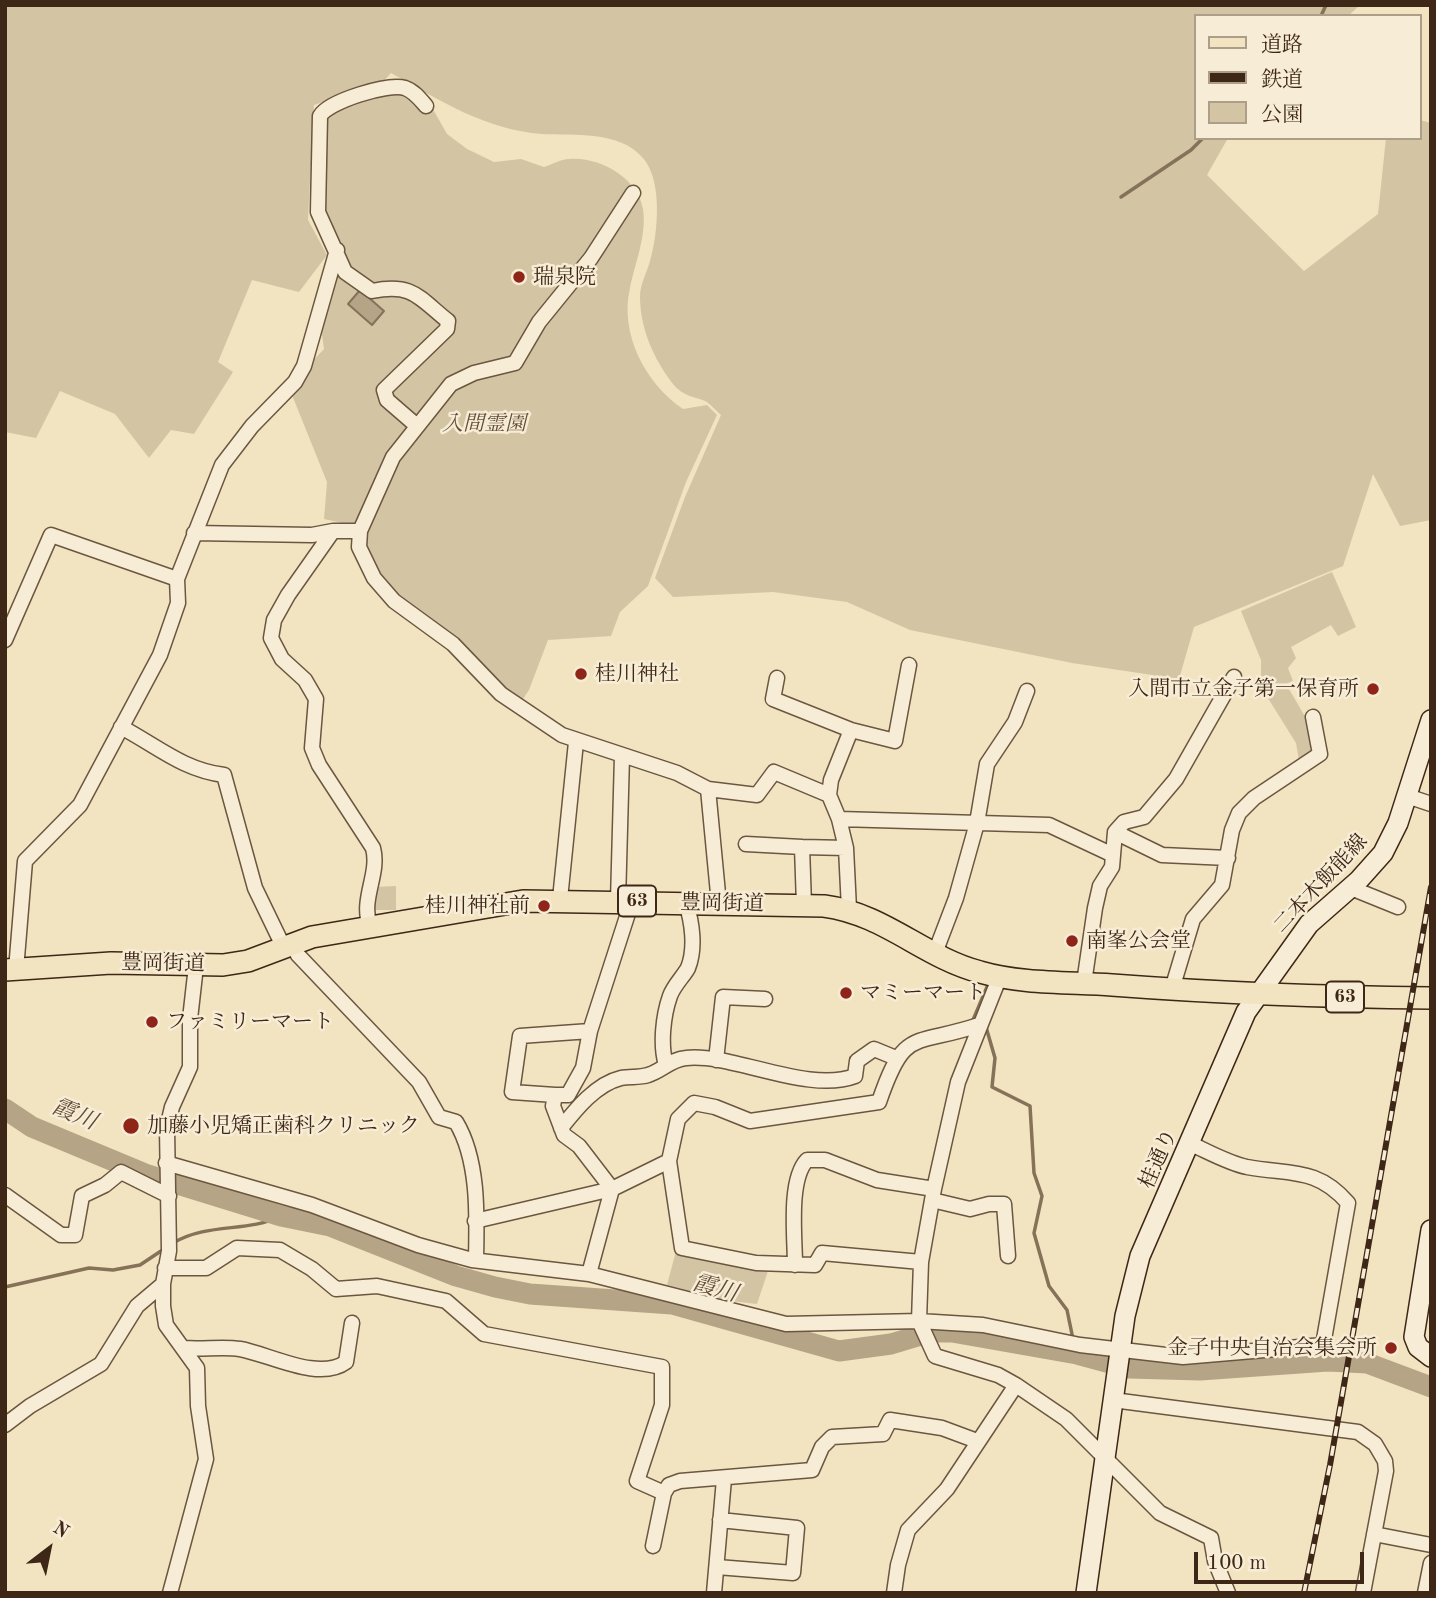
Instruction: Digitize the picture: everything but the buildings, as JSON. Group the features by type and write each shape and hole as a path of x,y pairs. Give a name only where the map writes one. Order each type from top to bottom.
{"main road":[{"name":"豊岡街道","path":"11,970 111,963 197,966 248,961 312,937 523,901 560,899 804,905 849,909 882,922 935,953 971,969 1000,976 1172,989 1431,998"}],"street":[{"path":"417,426 387,400 384,390 447,329 448,321 411,290 390,287 372,291 345,272 318,212 322,112 326,107 344,99 393,87 412,92 426,106"},
{"path":"634,193 591,258 539,322 515,363 474,373 451,384 393,457 360,531 363,557 381,588 453,644 501,694 576,741 677,773 708,789 757,795 774,772 829,795"},
{"path":"11,970 26,861 43,840 74,814 170,632 178,603 177,579 194,533 232,450 295,382 304,366 337,250"},
{"path":"194,533 312,536 333,531 360,531"},
{"path":"333,531 288,595 274,620 271,638 282,659 306,680 316,699 312,748 319,765 373,848 375,858 367,894 370,926"},
{"path":"5,640 9,621 51,535 177,579"},
{"path":"777,678 773,699 851,730 895,741 909,665"},
{"path":"1084,983 1095,908 1100,887 1112,867 1115,832 1124,822 1144,817 1176,779 1234,677"},
{"path":"935,953 956,898 976,823 987,764 1015,722 1027,691"},
{"path":"1172,989 1193,919 1222,885 1232,830 1239,813 1263,791 1320,754 1313,717"},
{"name":"二本木飯能線","path":"1260,993 1309,924 1351,888 1382,853 1407,796 1431,720"},
{"path":"121,727 159,747 175,762 224,775 258,896 289,946 419,1082 439,1117 456,1122 471,1157 476,1260"},
{"path":"849,909 846,848 839,819 829,795 831,780 851,730"},
{"path":"560,899 576,741"},
{"path":"590,1031 520,1036 512,1092 568,1095 583,1068 590,1031 625,901 622,756"},
{"path":"708,789 719,904"},
{"path":"1407,796 1431,804"},
{"path":"839,819 1049,825 1113,855"},
{"path":"1115,832 1162,855 1228,858"},
{"path":"746,844 846,848"},
{"path":"802,847 804,905"},
{"path":"1351,888 1398,907"},
{"path":"666,1065 661,1051 670,996 687,969 691,956 692,922 686,903"},
{"path":"170,1593 206,1459 198,1406 200,1381 197,1368 166,1325 163,1284 169,1244 166,1167 172,1107 190,1067 190,1018 197,966"},
{"path":"1000,976 958,1082 933,1195 922,1262 919,1321 931,1352 998,1375 1016,1385 1066,1419 1105,1461 1160,1513 1211,1538 1215,1561 1228,1593"},
{"name":"桂通り","path":"1114,1391 1133,1276 1246,1012 1260,993"},
{"path":"716,1060 723,997 765,999"},
{"path":"922,1262 822,1253 815,1265 795,1265 741,1261 682,1248 669,1161 678,1119 694,1103 715,1107 750,1121 814,1114 828,1108 879,1101 902,1049 924,1038 979,1025"},
{"path":"561,1128 589,1096 620,1078 645,1076 685,1058 716,1060 795,1076 834,1078 852,1078 857,1061 874,1049 896,1059"},
{"path":"555,1095 552,1106 564,1135 579,1146 612,1189"},
{"path":"166,1167 312,1205 418,1245 476,1260 589,1274 786,1324 919,1321 983,1325 1074,1344 1183,1357 1323,1345 1348,1203 1334,1187 1322,1180 1298,1172 1244,1166 1191,1144"},
{"path":"795,1265 793,1203 801,1166 807,1160 825,1160 877,1180 933,1195 970,1209 989,1204 1004,1204 1007,1256"},
{"path":"475,1221 612,1189 669,1161"},
{"path":"5,1195 61,1235 75,1235 82,1196 105,1185 121,1172 169,1192"},
{"path":"589,1274 612,1189"},
{"path":"1431,1230 1428,1265 1414,1337 1418,1347 1431,1357"},
{"path":"165,1268 206,1268 237,1248 280,1250 312,1269 336,1289 377,1286 446,1301 484,1334 662,1367 662,1405 637,1481 664,1493"},
{"path":"5,1426 30,1406 101,1364 137,1306 163,1284"},
{"path":"184,1348 238,1349 282,1362 329,1370 346,1362 352,1323"},
{"path":"894,1593 898,1564 908,1530 947,1489 1016,1385"},
{"path":"1086,1593 1114,1391 1358,1432 1375,1444 1385,1461 1386,1471 1363,1593"},
{"path":"653,1546 664,1493 669,1485 680,1481 812,1470 822,1447 832,1437 883,1434 890,1420 942,1428 977,1441"},
{"path":"714,1593 724,1479"},
{"path":"717,1567 793,1573 797,1528 720,1520"},
{"path":"1374,1534 1431,1545"},
{"path":"1425,1593 1431,1563"}],"green space":[{"path":"5,5 1360,5 1350,14 1194,14 1194,140 1227,140 1207,175 1304,271 1378,214 1386,140 1422,140 1422,121 1431,123 1431,520 1400,526 1373,474 1343,566 1194,627 1179,679 1072,663 910,630 847,602 773,592 673,597 655,578 685,497 721,415 707,402 684,393 673,384 654,354 645,332 640,292 653,250 657,223 654,180 649,168 643,158 622,143 596,136 542,134 502,127 464,112 391,73 382,83 314,105 308,220 327,255 299,292 252,280 218,362 233,372 194,434 171,430 149,458 115,414 60,391 36,438 5,432"},
{"name":"入間霊園","path":"388,86 430,104 447,134 467,149 494,162 521,159 544,167 566,159 593,161 615,171 634,188 640,198 644,219 628,305 632,340 647,372 670,399 683,409 707,405 717,415 686,482 648,586 620,612 611,636 548,640 529,690 521,702 389,589 347,524 324,519 327,482 292,395 307,376 306,368 324,349 320,320 337,261 314,214 317,113"},
{"path":"1332,572 1356,627 1338,636 1331,625 1291,647 1296,658 1288,668 1293,681 1286,684 1313,730 1315,754 1299,760 1296,743 1261,687 1261,660 1241,611"},
{"path":"396,886 396,910 375,910 374,887"},
{"path":"676,1251 726,1265 768,1271 757,1304 731,1301 667,1285"}],"shaded area":[{"path":"360,290 384,311 372,325 348,304"}],"waterway":[{"path":"1322,14 1326,5"},
{"path":"1121,197 1191,150 1201,140"},
{"path":"976,1022 973,1020 987,987"},
{"path":"986,1027 995,1058 992,1087 1030,1106 1034,1173 1042,1196 1034,1233 1049,1286 1067,1310 1073,1339"},
{"name":"霞川","path":"5,1109 32,1127 145,1174 281,1216 330,1226 456,1276 530,1294 672,1304 839,1351 891,1344 931,1332 952,1332 1077,1354 1129,1368 1200,1370 1328,1361 1367,1363 1431,1387"},
{"path":"173,1243 200,1232 255,1224 281,1216"},
{"path":"5,1287 89,1268 113,1270 140,1265 164,1249"}],"railway":[{"path":"1304,1593 1330,1465 1431,887"}],"place":[{"name":"瑞泉院","path":"519,277"},
{"name":"桂川神社","path":"581,674"},
{"name":"入間市立金子第一保育所","path":"1373,689"},
{"name":"桂川神社前","path":"544,906"},
{"name":"南峯公会堂","path":"1072,941"},
{"name":"マミーマート","path":"846,993"},
{"name":"ファミリーマート","path":"152,1022"},
{"name":"加藤小児矯正歯科クリニック","path":"131,1126"},
{"name":"金子中央自治会集会所","path":"1391,1348"}]}
